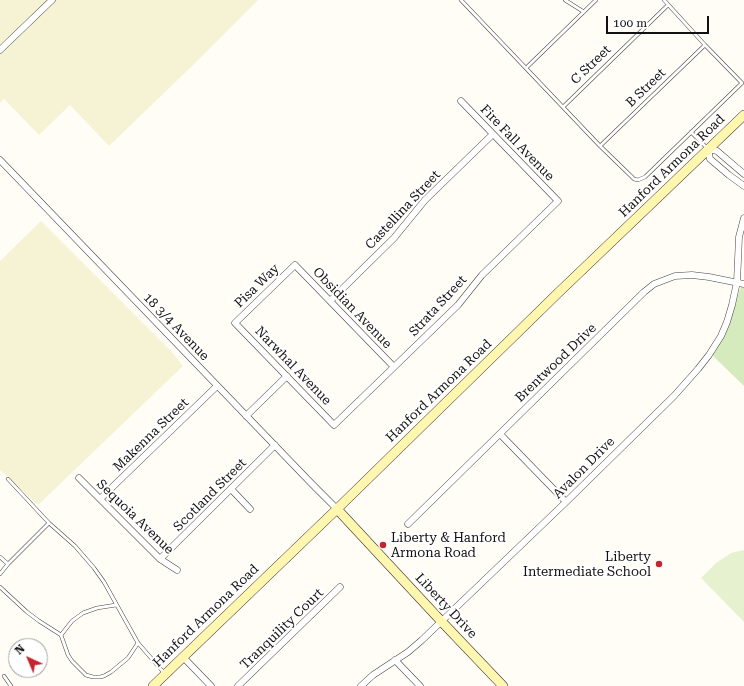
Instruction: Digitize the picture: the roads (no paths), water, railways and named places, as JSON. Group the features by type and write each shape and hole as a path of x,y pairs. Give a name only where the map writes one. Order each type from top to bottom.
{"main road":[{"name":"Hanford Armona Road","path":"153,686 337,509 552,298 744,115"},
{"name":"Liberty Drive","path":"337,509 503,686"}],"street":[{"path":"0,50 52,0"},
{"name":"Fire Fall Avenue","path":"461,101 558,201"},
{"name":"Castellina Street","path":"330,301 394,238 425,200 493,134"},
{"path":"744,174 717,151 708,149 710,158 744,186"},
{"name":"18 3/4 Avenue","path":"0,160 337,509"},
{"name":"Strata Street","path":"334,425 458,305 482,275 558,201"},
{"name":"Avalon Drive","path":"361,686 373,674 413,648 442,622 674,396 698,369 721,336 727,322 737,282 739,238 744,218"},
{"name":"Obsidian Avenue","path":"295,265 394,367"},
{"name":"Pisa Way","path":"235,323 295,265"},
{"name":"Brentwood Drive","path":"408,524 654,284 675,276 692,275 744,284"},
{"name":"Narwhal Avenue","path":"235,323 334,425"},
{"path":"246,416 287,376"},
{"name":"Makenna Street","path":"100,499 217,386"},
{"path":"500,434 566,502"},
{"name":"Scotland Street","path":"160,560 274,445"},
{"name":"Sequoia Avenue","path":"79,478 160,560 177,570"},
{"path":"231,489 250,509"},
{"name":"Tranquility Court","path":"238,686 340,587"},
{"path":"183,657 211,686"},
{"path":"395,660 420,686"}],"lane":[{"path":"461,0 600,146 634,179 638,180 645,176 742,82 705,45 664,0"},
{"path":"565,0 584,12"},
{"path":"526,68 596,0"},
{"name":"C Street","path":"563,107 668,5"},
{"name":"B Street","path":"600,146 705,45"},
{"path":"691,132 708,149"},
{"path":"8,478 49,523 75,546 94,568 104,582 138,643 165,674"},
{"path":"0,574 49,523"},
{"path":"0,557 8,564"},
{"path":"0,587 39,622 61,635 68,655 72,661 86,675 93,678 104,676 111,672 128,658 138,643"},
{"path":"61,635 72,621 83,613 93,609 116,605"},
{"path":"4,676 11,686"}],"place":[{"name":"Liberty & Hanford Armona Road","path":"383,545"},
{"name":"Liberty Intermediate School","path":"659,564"}]}
